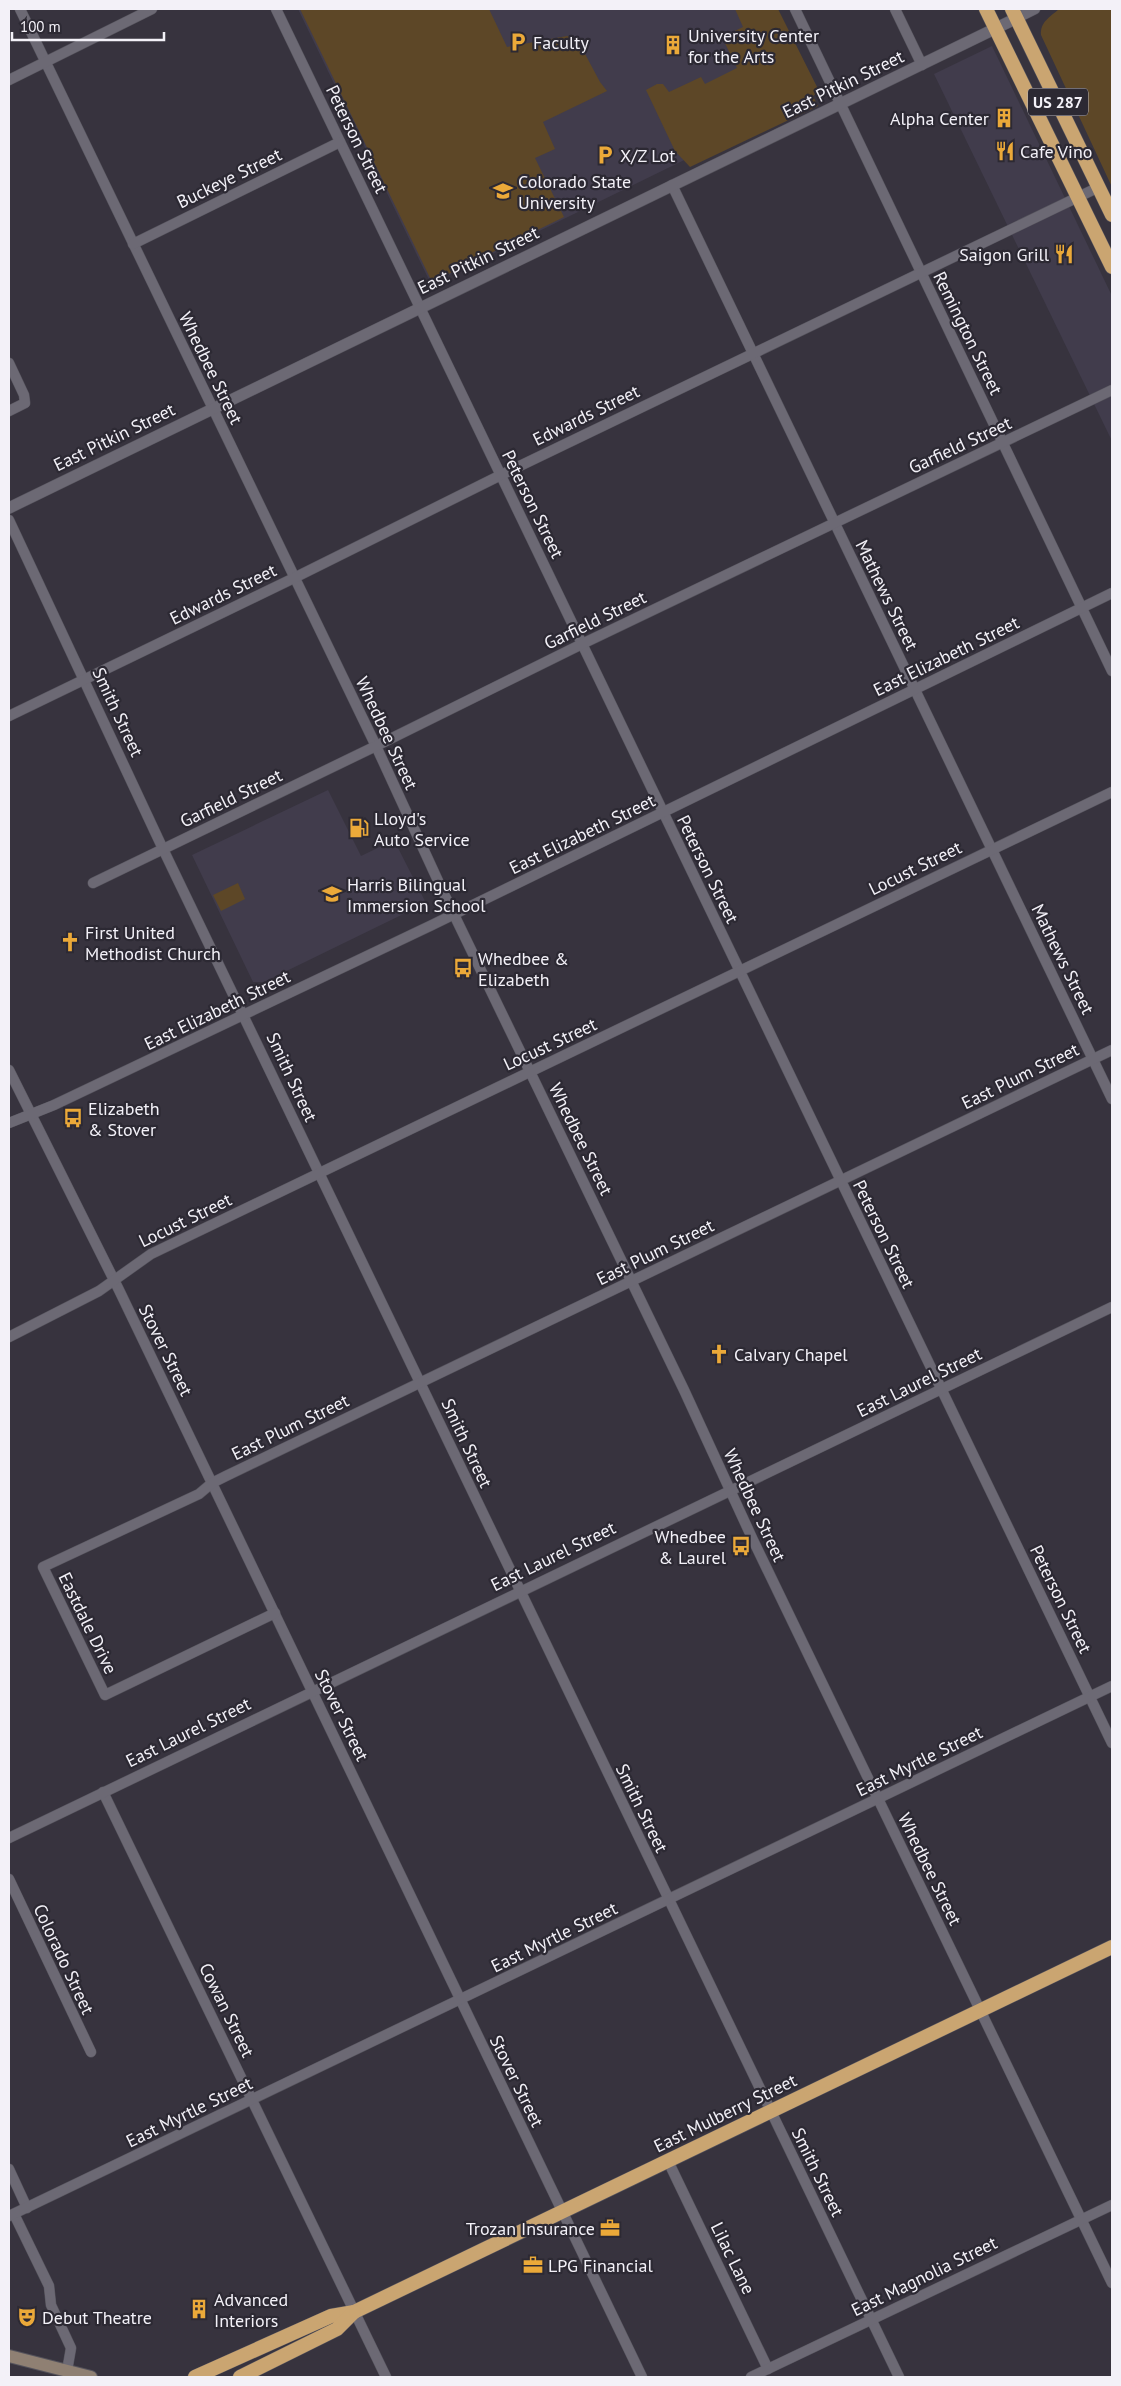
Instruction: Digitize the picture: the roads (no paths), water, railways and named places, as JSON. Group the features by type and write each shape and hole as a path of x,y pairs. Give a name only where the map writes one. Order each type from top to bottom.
{"highway":[{"name":"US 287","path":"986,9 1112,267"},
{"name":"US 287","path":"1015,14 1112,215"},
{"name":"East Mulberry Street","path":"195,2377 331,2316 354,2312 1112,1947"},
{"name":"East Mulberry Street","path":"240,2377 337,2329 354,2312"}],"main road":[{"path":"9,2356 91,2377"}],"street":[{"name":"Whedbee Street","path":"20,9 376,746 454,914 1112,2283"},
{"path":"9,80 152,9"},
{"name":"Peterson Street","path":"276,9 1112,1743"},
{"name":"Remington Street","path":"795,9 1112,671"},
{"path":"895,9 922,65"},
{"path":"1015,14 1035,9"},
{"name":"East Pitkin Street","path":"9,508 420,307 997,30 1015,14"},
{"name":"Buckeye Street","path":"133,244 340,142"},
{"name":"Mathews Street","path":"672,186 1112,1099"},
{"name":"Edwards Street","path":"9,716 294,578 500,475 1098,187"},
{"path":"9,363 24,395 25,403 9,411"},
{"name":"Garfield Street","path":"93,883 582,644 1112,390"},
{"name":"Smith Street","path":"9,520 164,849 899,2377"},
{"name":"East Elizabeth Street","path":"9,1123 54,1105 245,1015 1112,593"},
{"name":"Locust Street","path":"9,1337 75,1305 151,1254 1112,792"},
{"name":"East Plum Street","path":"212,1483 1112,1050"},
{"name":"Stover Street","path":"9,1070 114,1280 642,2377"},
{"name":"East Laurel Street","path":"9,1838 312,1690 1112,1306"},
{"name":"Eastdale Drive","path":"212,1483 199,1494 43,1567 105,1695 275,1613"},
{"name":"East Myrtle Street","path":"11,2215 1112,1686"},
{"name":"Cowan Street","path":"103,1792 386,2377"},
{"name":"Colorado Street","path":"9,1879 91,2052"},
{"name":"Lilac Lane","path":"668,2161 768,2369"},
{"path":"9,2169 27,2208"},
{"name":"East Magnolia Street","path":"751,2377 1112,2205"},
{"path":"11,2215 49,2286 51,2305 71,2348 67,2371"}],"place":[{"name":"Faculty","path":"518,42"},
{"name":"University Center for the Arts","path":"673,45"},
{"name":"Alpha Center","path":"1004,118"},
{"name":"Cafe Vino","path":"1005,151"},
{"name":"X/Z Lot","path":"605,155"},
{"name":"Colorado State University","path":"503,191"},
{"name":"Saigon Grill","path":"1064,254"},
{"name":"Lloyd's Auto Service","path":"359,828"},
{"name":"Harris Bilingual Immersion School","path":"332,894"},
{"name":"First United Methodist Church","path":"70,942"},
{"name":"Whedbee & Elizabeth","path":"463,968"},
{"name":"Elizabeth & Stover","path":"73,1118"},
{"name":"Calvary Chapel","path":"719,1354"},
{"name":"Whedbee & Laurel","path":"741,1546"},
{"name":"Trozan Insurance","path":"610,2228"},
{"name":"LPG Financial","path":"533,2265"},
{"name":"Advanced Interiors","path":"199,2309"},
{"name":"Debut Theatre","path":"27,2317"}]}
